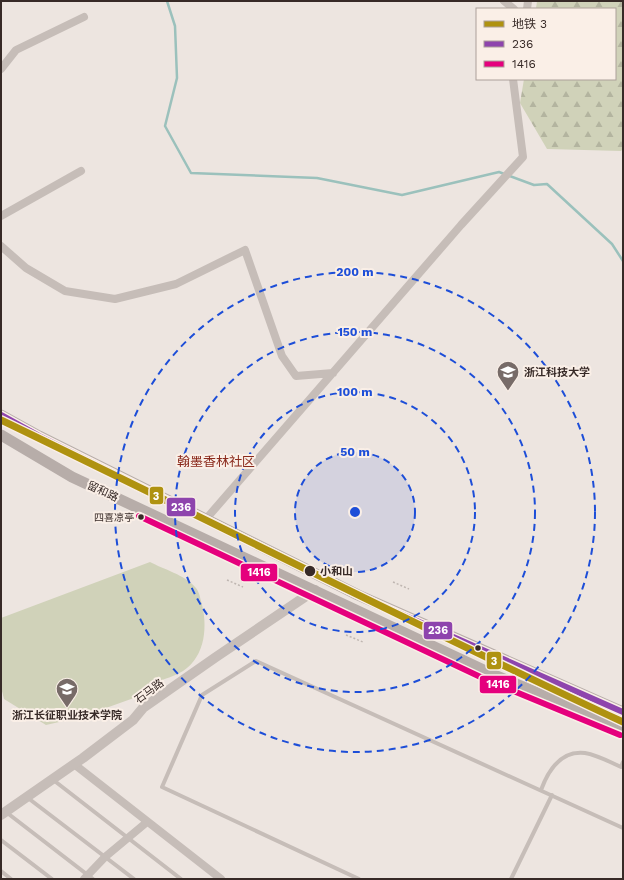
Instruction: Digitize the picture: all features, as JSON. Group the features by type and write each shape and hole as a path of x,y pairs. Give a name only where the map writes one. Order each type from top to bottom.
{"main road":[{"name":"留和路","path":"1,415 39,436 358,594 623,712"},
{"name":"留和路","path":"1,435 72,477 492,674 623,728"}],"street":[{"path":"504,1 513,8"},
{"path":"1,69 16,50 84,16"},
{"path":"206,519 461,225 495,190 523,157 513,80"},
{"path":"1,216 81,171"},
{"path":"1,246 26,268 65,291 115,299 176,284 245,250 282,356 296,376 333,373"},
{"name":"石马路","path":"3,813 74,764 133,720 144,708 315,590"},
{"path":"74,764 220,879"},
{"path":"88,877 105,857 147,822"}],"lane":[{"path":"360,879 162,787 202,695 256,661 623,828"},
{"path":"541,790 551,768 570,754 586,753 621,766 623,762"},
{"path":"52,779 180,879"},
{"path":"511,879 552,795"},
{"path":"26,796 134,879"},
{"path":"3,813 88,877"},
{"path":"1,840 52,879"},
{"path":"1,871 11,879"}],"path":[{"path":"227,580 243,587"},
{"path":"393,582 409,589"},
{"path":"346,635 363,642"}],"green space":[{"path":"537,1 623,1 623,149 621,151 547,149 520,103 524,80 616,80 616,8 536,8"},
{"path":"150,562 186,579 198,592 203,610 204,630 201,649 191,665 180,673 154,683 156,690 81,717 46,725 4,699 1,687 1,618"}],"waterway":[{"path":"167,1 175,26 177,78 165,126 191,173 317,178 402,195 499,172 534,185 547,184 612,244 623,261"}],"metro line":[{"name":"3","path":"1,420 467,648 623,722"}],"transit line":[{"name":"236","path":"1,415 39,436 358,595 623,712"},
{"name":"1416","path":"139,516 489,681 620,735"}],"place":[{"name":"浙江科技大学","path":"508,392"},
{"name":"四喜凉亭","path":"141,517"},
{"name":"小和山","path":"310,571"},
{"name":"浙江长征职业技术学院","path":"67,708"}],"district":[{"name":"翰墨香林社区","path":"216,461"}]}
